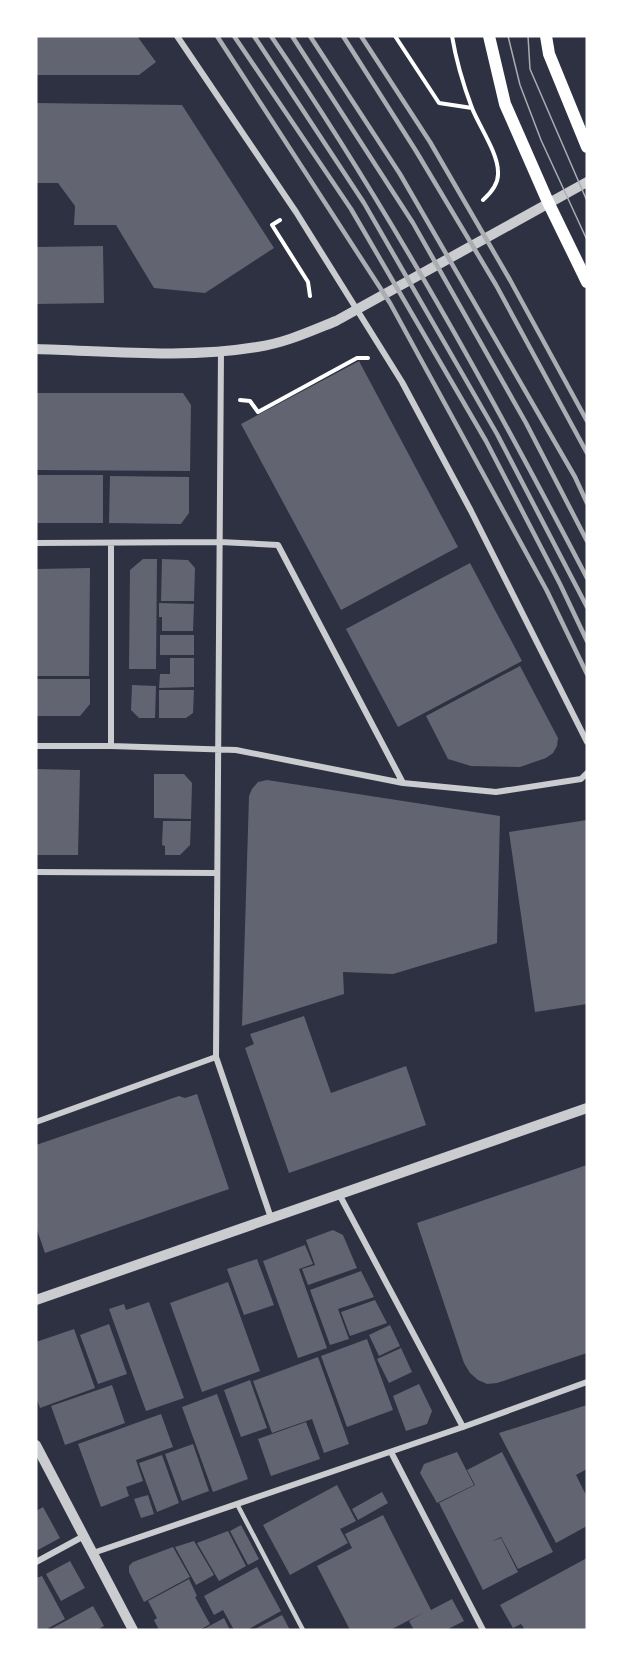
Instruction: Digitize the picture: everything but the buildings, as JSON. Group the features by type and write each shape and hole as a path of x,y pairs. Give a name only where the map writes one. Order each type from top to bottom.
{"main road":[{"path":"489,36 505,104 548,202 587,282"},
{"path":"546,36 549,54 587,147"}],"street":[{"path":"177,36 296,212 402,382 471,511 587,742"},
{"path":"36,349 221,351 259,347 298,336 336,321 587,182"},
{"path":"221,351 216,1057 271,1218"},
{"path":"36,543 220,542 278,545 403,783"},
{"path":"111,543 111,746"},
{"path":"36,746 217,748 403,783 496,792 581,779 587,773"},
{"path":"36,872 216,873"},
{"path":"36,1122 216,1057"},
{"path":"36,1300 587,1108"},
{"path":"339,1194 463,1427"},
{"path":"93,1553 391,1452 587,1382"},
{"path":"36,1445 133,1630"},
{"path":"391,1452 483,1630"},
{"path":"36,1562 84,1536"}],"lane":[{"path":"237,1504 303,1630"}],"path":[{"path":"395,36 439,103 473,109"},
{"path":"452,36 457,61 473,109 499,173 491,193 483,200"},
{"path":"280,220 272,225 308,282 310,297"},
{"path":"240,400 250,401 258,412 357,358 368,358"}],"tram line":[{"path":"508,36 520,85 541,140 587,240"},
{"path":"528,36 530,69 587,201"}],"railway":[{"path":"217,36 390,303 547,591 587,674"},
{"path":"234,36 351,209 486,441 587,641"},
{"path":"254,36 364,203 497,434 587,607"},
{"path":"271,36 357,168 437,302 587,578"},
{"path":"292,36 413,223 526,423 587,541"},
{"path":"310,36 400,174 575,477 587,503"},
{"path":"343,36 416,151 496,285 587,453"},
{"path":"361,36 430,142 510,280 587,421"}]}
